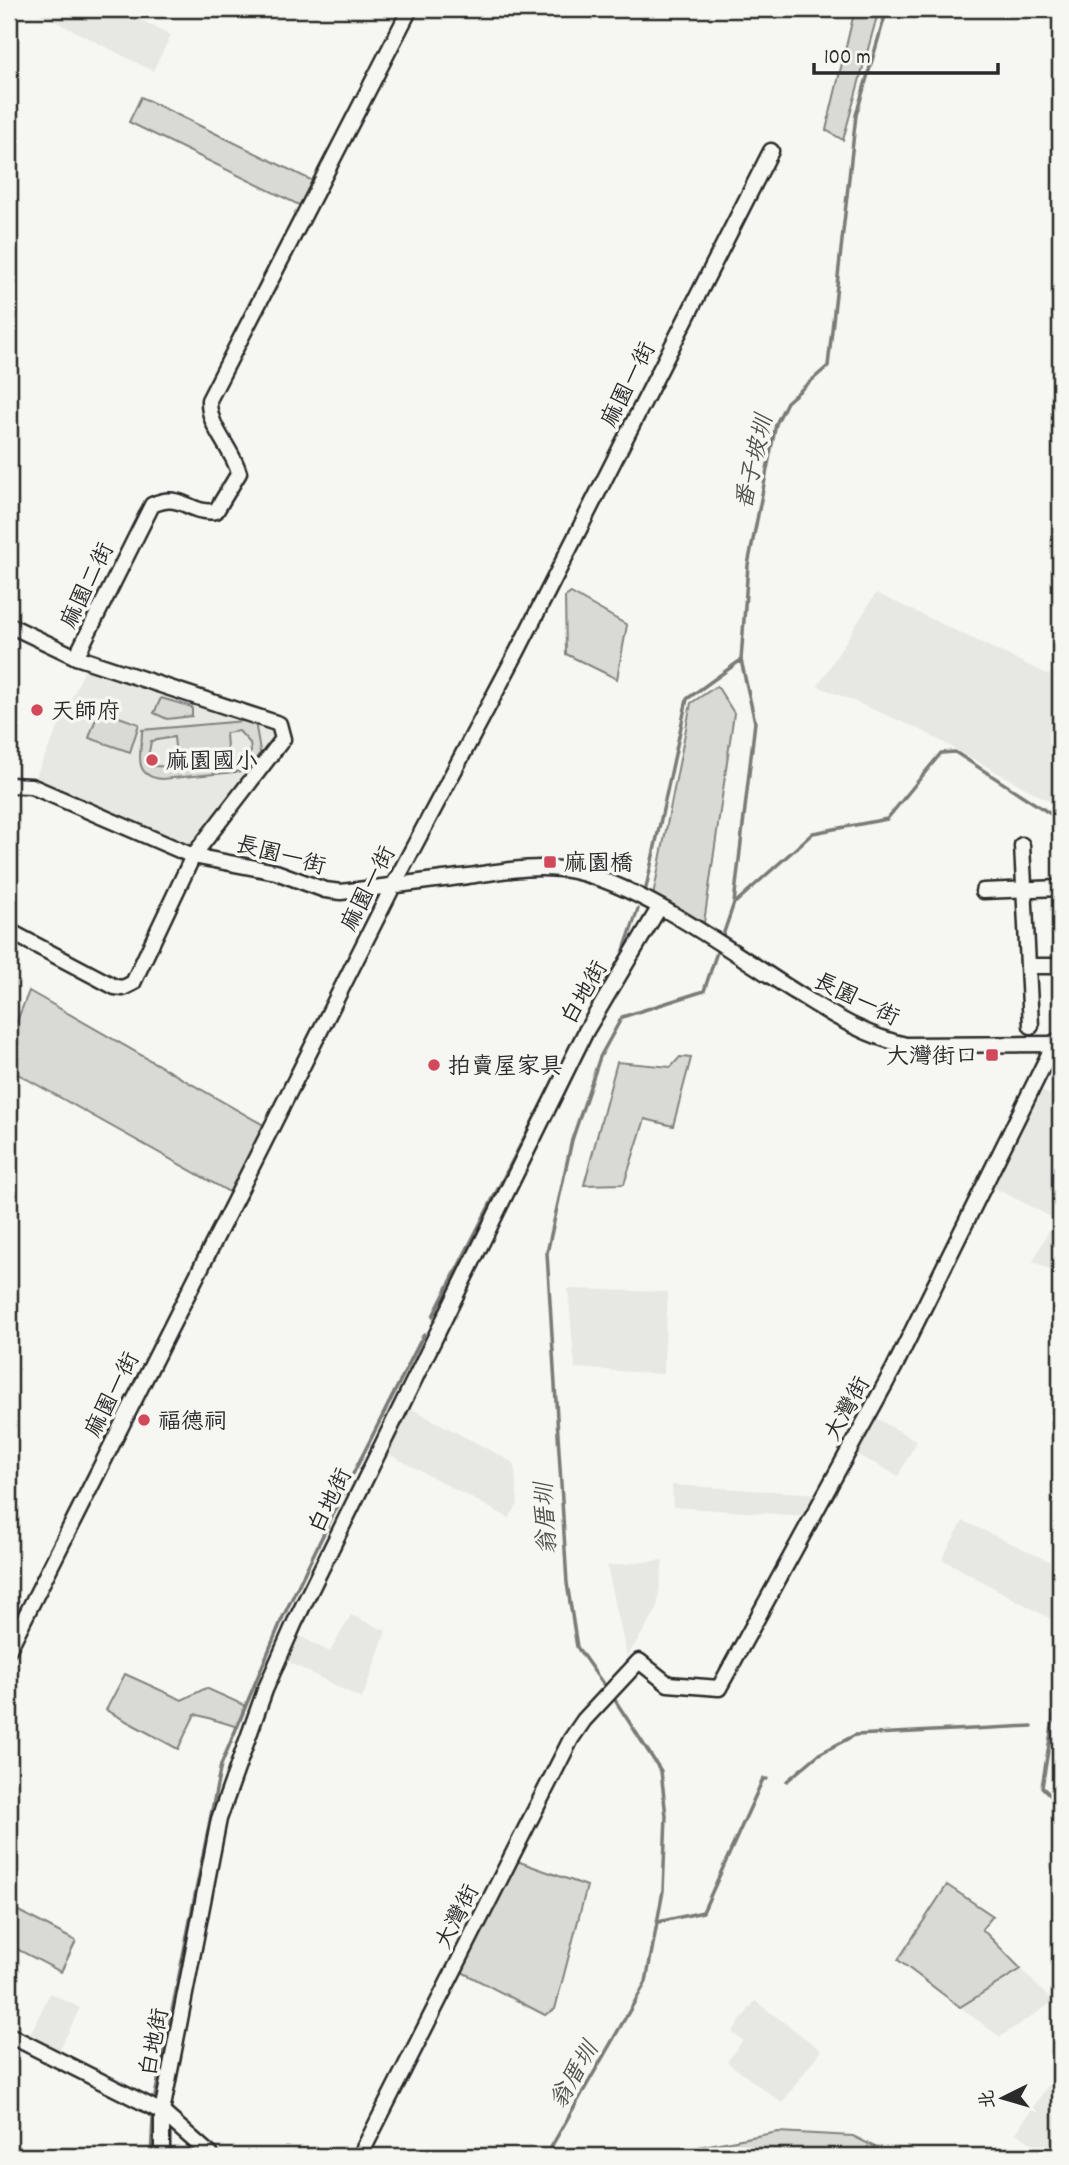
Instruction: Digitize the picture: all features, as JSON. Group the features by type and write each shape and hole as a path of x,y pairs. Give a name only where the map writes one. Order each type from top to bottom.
{"street":[{"name":"麻園二街","path":"9,931 115,987 123,988 132,983 192,856 283,739 279,724 76,657 152,505 165,499 178,499 204,513 216,511 227,498 239,473 235,458 208,413 209,400 408,13"},
{"name":"麻園一街","path":"9,1649 393,886 518,650 771,151"},
{"path":"9,625 76,657"},
{"name":"長園一街","path":"9,785 31,786 192,856 276,872 325,890 341,892 547,867 575,871 612,883 659,908 834,1016 883,1040 906,1045 1059,1042"},
{"path":"1022,845 1031,1026"},
{"path":"983,891 1060,888"},
{"name":"白地街","path":"162,2156 162,2112 219,1819 265,1690 313,1584 586,1031 659,908"},
{"path":"1028,966 1060,966"},
{"name":"大灣街","path":"360,2156 571,1739 639,1661 668,1684 719,1688 894,1368 1059,1042"},
{"path":"9,2035 162,2112 212,2156"}],"shaded area":[{"path":"31,9 119,9 171,35 153,71"},
{"path":"855,9 879,9 843,140 826,130"},
{"path":"141,97 313,181 301,206 129,122"},
{"path":"571,593 627,625 617,679 566,654 565,597"},
{"path":"876,593 1049,675 1060,657 1060,807 919,729 818,686"},
{"name":"麻園國小","path":"87,665 275,725 277,738 193,848 33,782"},
{"path":"717,686 734,713 704,923 653,896 691,703"},
{"path":"161,698 192,707 192,716 167,719 154,713"},
{"path":"99,710 139,724 130,752 89,738"},
{"path":"255,720 260,753 246,771 162,779 145,773 141,767 142,730","holes":["239,731 250,743 251,752 242,761 228,763 226,733","174,737 177,767 153,766 148,758 151,741"]},
{"path":"29,991 267,1127 233,1194 9,1069 9,1041"},
{"path":"680,1057 691,1058 673,1126 645,1119 624,1184 584,1185 617,1062 671,1067"},
{"path":"1041,1090 1060,1100 1060,1275 1033,1261 1055,1219 991,1186"},
{"path":"568,1289 668,1292 663,1374 575,1368"},
{"path":"408,1407 514,1463 518,1504 509,1518 383,1451"},
{"path":"870,1415 917,1441 898,1476 851,1451"},
{"path":"672,1485 818,1494 806,1516 673,1507"},
{"path":"963,1521 1060,1566 1060,1615 1056,1622 942,1559"},
{"path":"663,1560 657,1609 627,1657 607,1566"},
{"path":"351,1615 386,1631 362,1699 283,1659 296,1634 330,1652"},
{"path":"125,1674 182,1700 206,1688 246,1706 238,1727 195,1714 178,1749 106,1710"},
{"path":"514,1860 587,1886 555,2009 545,2015 458,1970"},
{"path":"947,1885 993,1916 982,1929 1021,1969 960,2007 898,1960"},
{"path":"9,1906 76,1941 61,1972 9,1945"},
{"path":"1021,1969 1053,2002 1000,2037 960,2007"},
{"path":"50,1993 80,2008 58,2053 28,2039"},
{"path":"755,2001 821,2050 782,2103 727,2062 743,2040 732,2032"},
{"path":"1060,2067 1060,2156 1050,2156 1016,2133"},
{"path":"778,2132 853,2136 875,2147 872,2156 651,2156"}],"waterway":[{"name":"番子坡圳","path":"722,938 734,903 755,722 741,660 748,565 776,424 787,402 828,366 856,115 887,9"},
{"path":"646,888 687,699 741,660"},
{"path":"736,902 813,833 887,819 941,753 955,752 1060,820"},
{"path":"609,978 623,953 638,909"},
{"name":"翁厝圳","path":"606,1688 577,1647 567,1583 547,1253 572,1140 600,1057 622,1017 704,991 718,949"},
{"path":"433,1316 571,1046"},
{"path":"353,1474 424,1334"},
{"path":"155,2096 221,1765 282,1619 344,1492"},
{"path":"1060,1678 1042,1787 1060,1805"},
{"name":"翁厝圳","path":"546,2156 646,1982 663,1891 666,1816 661,1771 611,1694"},
{"path":"787,1781 819,1754 855,1735 1032,1726"},
{"path":"658,1922 703,1912 763,1779 767,1779"},
{"path":"151,2156 153,2119"}],"place":[{"name":"天師府","path":"37,710"},
{"name":"麻園國小","path":"152,760"},
{"name":"麻園橋","path":"550,862"},
{"name":"大灣街口","path":"992,1055"},
{"name":"拍賣屋家具","path":"434,1065"},
{"name":"福德祠","path":"144,1420"}]}
